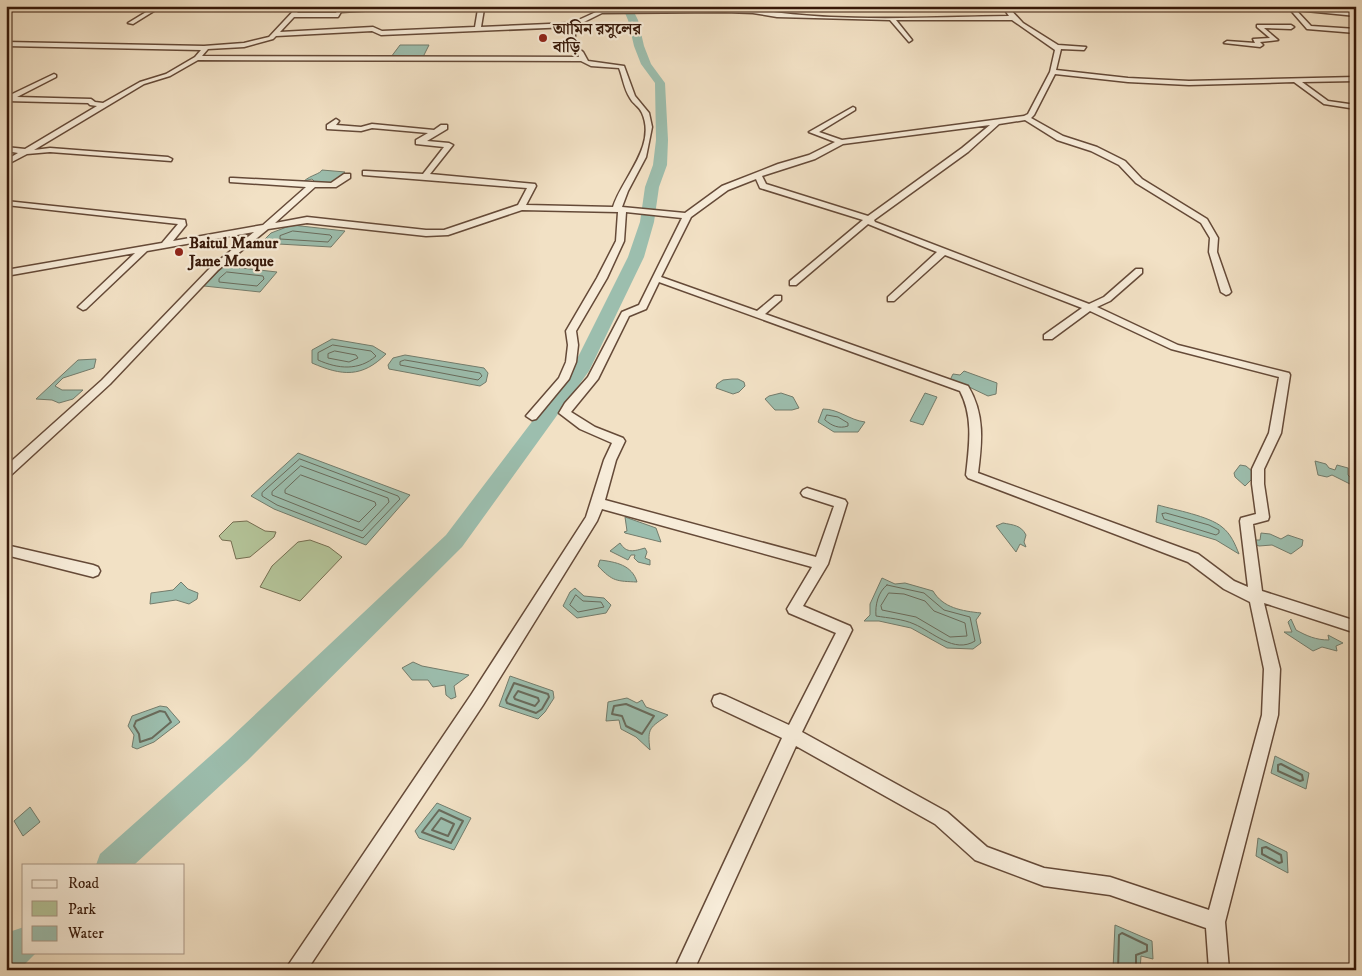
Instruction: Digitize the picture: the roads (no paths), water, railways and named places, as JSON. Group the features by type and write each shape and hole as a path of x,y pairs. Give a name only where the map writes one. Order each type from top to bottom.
{"street":[{"path":"131,23 160,6"},
{"path":"6,44 204,48 244,45 271,38 301,6"},
{"path":"294,15 338,14 338,10 380,7 438,6"},
{"path":"1004,6 1013,18 1057,47 1084,48"},
{"path":"1290,7 1356,14"},
{"path":"1290,7 1309,28"},
{"path":"275,34 359,29 376,30 381,33 573,25 599,13 600,8 615,10 724,8 777,15 851,16 892,19 1013,18"},
{"path":"478,29 480,9"},
{"path":"896,10 903,19"},
{"path":"892,19 909,40"},
{"path":"1226,43 1260,44 1255,40 1274,40 1259,26 1288,24 1309,28 1356,31"},
{"path":"573,25 569,44 572,49 581,53 582,59"},
{"path":"1243,44 1250,50"},
{"path":"295,970 477,700 592,518 599,503 611,455 619,441 590,431 565,413 568,405 586,389 594,376 625,314 642,307 686,216 725,188 812,157 841,142 1026,118 1031,115 1053,72 1057,47"},
{"path":"6,162 142,82 168,76 197,58 205,50 204,48"},
{"path":"197,58 269,61 582,59 584,62 596,65 622,67 634,102 643,108 646,115 649,140 640,162 622,194 617,209 686,216"},
{"path":"1053,72 1128,80 1189,83 1356,79"},
{"path":"7,99 54,76"},
{"path":"1295,80 1326,103 1356,107"},
{"path":"7,99 91,101 92,104 105,105"},
{"path":"841,142 813,132 853,109"},
{"path":"1026,118 1046,128 1060,138 1094,149 1122,163 1142,183 1168,197 1204,221 1214,238 1213,252 1226,292"},
{"path":"336,121 330,127 361,129 372,126 436,132"},
{"path":"793,283 869,219 965,150 997,122"},
{"path":"425,176 449,145 419,142 444,127"},
{"path":"6,149 26,151 50,150 168,159"},
{"path":"366,173 388,173 532,186 521,206"},
{"path":"758,175 763,186 869,219 872,224 1089,307 1175,347 1285,375 1275,433 1258,469 1258,484 1263,517 1246,521 1259,617 1272,669 1270,714 1215,922 1219,970"},
{"path":"233,180 333,185 347,176"},
{"path":"6,473 12,462 106,382 215,268 267,226 313,185"},
{"path":"6,203 182,222 182,225 165,245"},
{"path":"6,273 307,220 426,233 445,233 482,222 521,206 622,209"},
{"path":"532,416 564,380 571,362 573,346 571,331 602,278 620,241 622,209"},
{"path":"83,307 144,249"},
{"path":"891,299 944,251"},
{"path":"1048,337 1089,307 1107,299 1139,271"},
{"path":"656,278 964,389 971,399 976,426 972,475 1193,558 1229,585 1256,596 1356,627"},
{"path":"758,316 778,298"},
{"path":"684,970 792,735 845,630 794,609 821,564 841,503 807,494"},
{"path":"599,503 821,564"},
{"path":"6,550 93,571"},
{"path":"720,701 792,735 941,818 981,854 1044,877 1110,886 1215,922"}],"water":[{"path":"400,45 429,45 423,57 391,57"},
{"path":"322,170 345,172 333,184 315,182 312,179 304,181"},
{"path":"292,225 345,231 331,247 261,243 271,233"},
{"path":"224,266 277,272 260,292 204,286"},
{"path":"332,339 373,346 386,354 377,362 360,371 342,372 312,363 312,350"},
{"path":"405,355 484,368 488,373 486,382 480,386 389,369 388,365 393,358"},
{"path":"96,359 94,368 63,378 55,386 62,390 83,390 73,399 59,403 52,400 36,399 78,360"},
{"path":"964,371 997,383 996,394 988,396 967,386 955,384 956,381 950,380 953,374 960,375"},
{"path":"732,379 744,382 745,386 739,392 733,394 716,388 717,384 723,380"},
{"path":"781,393 793,397 799,408 775,410 765,399"},
{"path":"925,393 937,397 923,425 910,421"},
{"path":"823,409 829,409 865,422 858,432 834,432 818,422"},
{"path":"298,453 410,495 366,545 274,509 251,496"},
{"path":"1315,461 1326,464 1329,468 1335,470 1337,465 1348,468 1348,475 1356,483 1354,486 1332,475 1327,477 1318,475"},
{"path":"1240,465 1246,466 1253,472 1253,478 1245,486 1235,477 1234,473"},
{"path":"1158,505 1216,523 1230,536 1239,554 1216,540 1156,522"},
{"path":"625,517 656,528 661,542 625,533 627,531"},
{"path":"1003,523 1022,529 1026,535 1024,542 1026,547 1020,544 1016,552 996,526"},
{"path":"1261,533 1270,534 1281,539 1288,535 1303,540 1302,546 1291,554 1272,545 1259,546 1252,543 1252,540 1260,540"},
{"path":"620,543 628,550 634,551 645,548 647,552 645,558 650,560 650,565 638,562 634,558 635,555 631,555 628,560 610,551"},
{"path":"600,560 623,565 635,576 637,582 620,581 612,578 598,566"},
{"path":"882,578 895,584 905,583 933,591 937,597 954,608 981,613 976,620 981,643 973,649 947,648 911,628 879,621 864,621 870,615 870,604"},
{"path":"181,582 188,589 198,593 197,599 189,604 176,600 150,604 151,593 173,590"},
{"path":"575,588 584,596 604,598 611,605 606,613 577,618 563,606 570,592"},
{"path":"1291,619 1296,630 1304,634 1329,640 1328,635 1343,643 1336,646 1337,651 1322,647 1313,651 1284,632 1292,632 1288,622"},
{"path":"413,662 422,666 469,675 454,686 456,697 451,699 446,695 445,685 433,687 428,680 412,680 402,668"},
{"path":"510,676 553,691 554,698 538,719 499,706"},
{"path":"627,698 637,703 642,700 646,707 668,715 651,729 649,737 650,750 636,737 621,729 619,720 606,721 608,702"},
{"path":"160,706 167,707 180,722 154,742 137,749 132,747 134,735 128,726 132,716"},
{"path":"1275,756 1309,773 1306,789 1271,773"},
{"path":"437,803 471,818 454,850 419,838 415,831"},
{"path":"30,807 40,822 23,836 14,821"},
{"path":"1258,838 1287,852 1288,873 1256,856"},
{"path":"1115,925 1152,941 1153,959 1141,956 1140,970 1113,969"}],"waterway":[{"path":"112,864 237,751 454,541 580,371 636,257 647,222 652,187 660,165 662,140 660,83 646,64 639,46 633,20 626,6"},
{"path":"6,959 22,945"}],"place":[{"name":"আমিন রসুলের বাড়ি","path":"543,38"},
{"name":"Baitul Mamur Jame Mosque","path":"179,252"}]}
